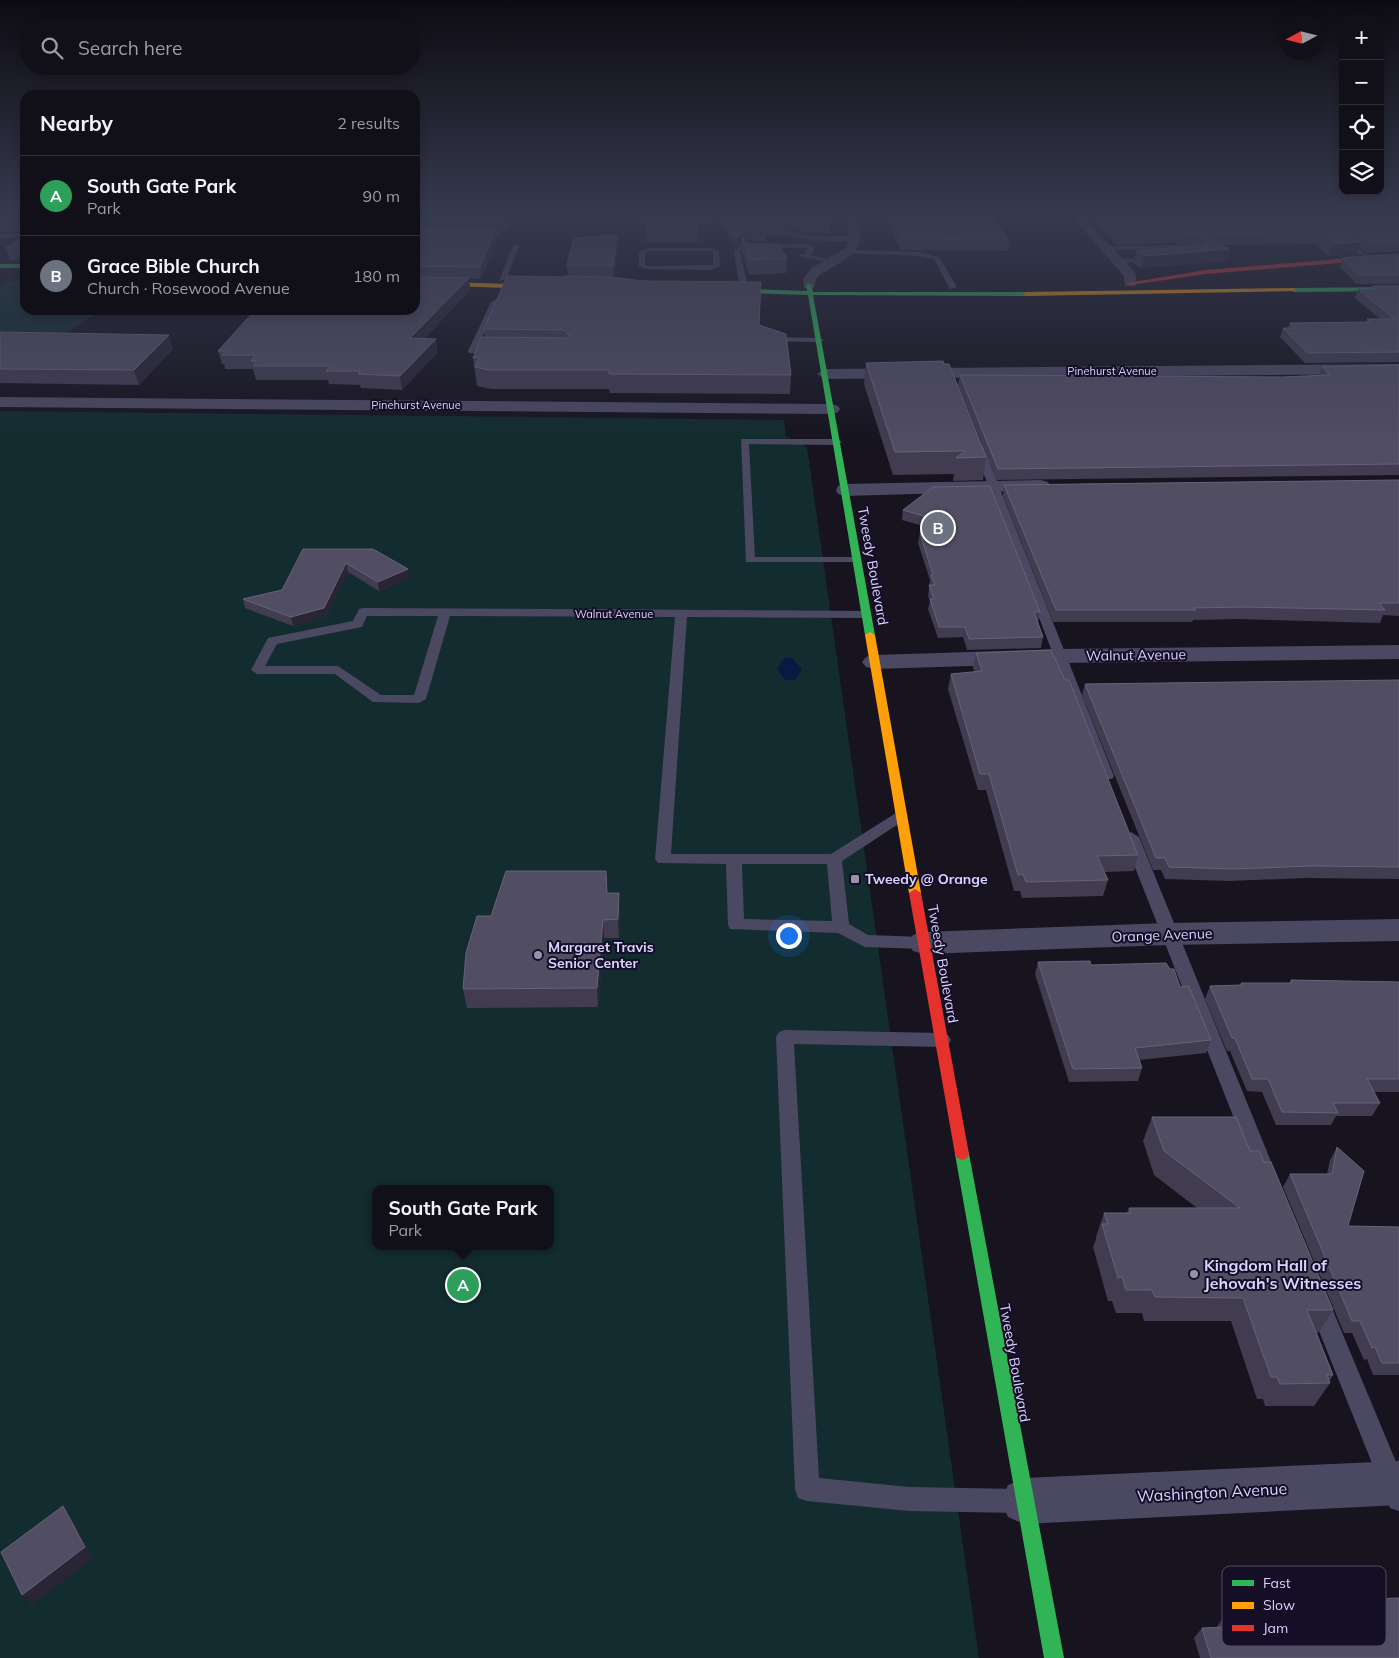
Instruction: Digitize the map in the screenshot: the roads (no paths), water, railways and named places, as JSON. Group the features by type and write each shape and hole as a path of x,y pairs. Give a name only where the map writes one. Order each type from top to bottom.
{"main road":[{"path":"790,288 1009,288"},
{"path":"802,288 854,288"},
{"path":"1145,288 1264,291 1399,289"},
{"path":"1264,291 1273,288"},
{"name":"Tweedy Boulevard","path":"809,289 820,340 901,816 1054,1658"}],"street":[{"name":"Pinehurst Avenue","path":"825,374 1399,369"},
{"name":"Pinehurst Avenue","path":"0,402 832,409"},
{"path":"845,490 1063,486"},
{"name":"Walnut Avenue","path":"874,662 1060,656 1399,652"},
{"name":"Orange Avenue","path":"924,943 1168,934 1399,930"},
{"name":"Washington Avenue","path":"1024,1501 1397,1489"}],"lane":[{"path":"495,302 472,351 502,352"},
{"path":"771,339 820,340"},
{"path":"947,372 954,390"},
{"path":"973,434 1114,795"},
{"path":"837,442 744,441 750,560 856,560"},
{"name":"Walnut Avenue","path":"445,612 419,699 378,699 338,670 257,670 272,641 358,624 363,612 445,612 681,614 866,614"},
{"path":"681,614 663,859 834,859 901,816"},
{"path":"1125,823 1168,934 1269,1181"},
{"path":"734,859 736,925 841,927 865,941 924,943"},
{"path":"834,859 841,927"},
{"path":"942,1040 784,1037 807,1489 909,1499 1024,1501"},
{"path":"1310,1282 1397,1489"}],"water":[{"path":"784,658 792,658 802,669 795,680 785,680 777,669"}],"place":[{"name":"Grace Bible Church","path":"938,528"},
{"name":"Tweedy @ Orange","path":"855,879"},
{"name":"Margaret Travis Senior Center","path":"538,955"},
{"name":"Kingdom Hall of Jehovah's Witnesses","path":"1194,1274"},
{"name":"South Gate Park","path":"463,1285"}]}
